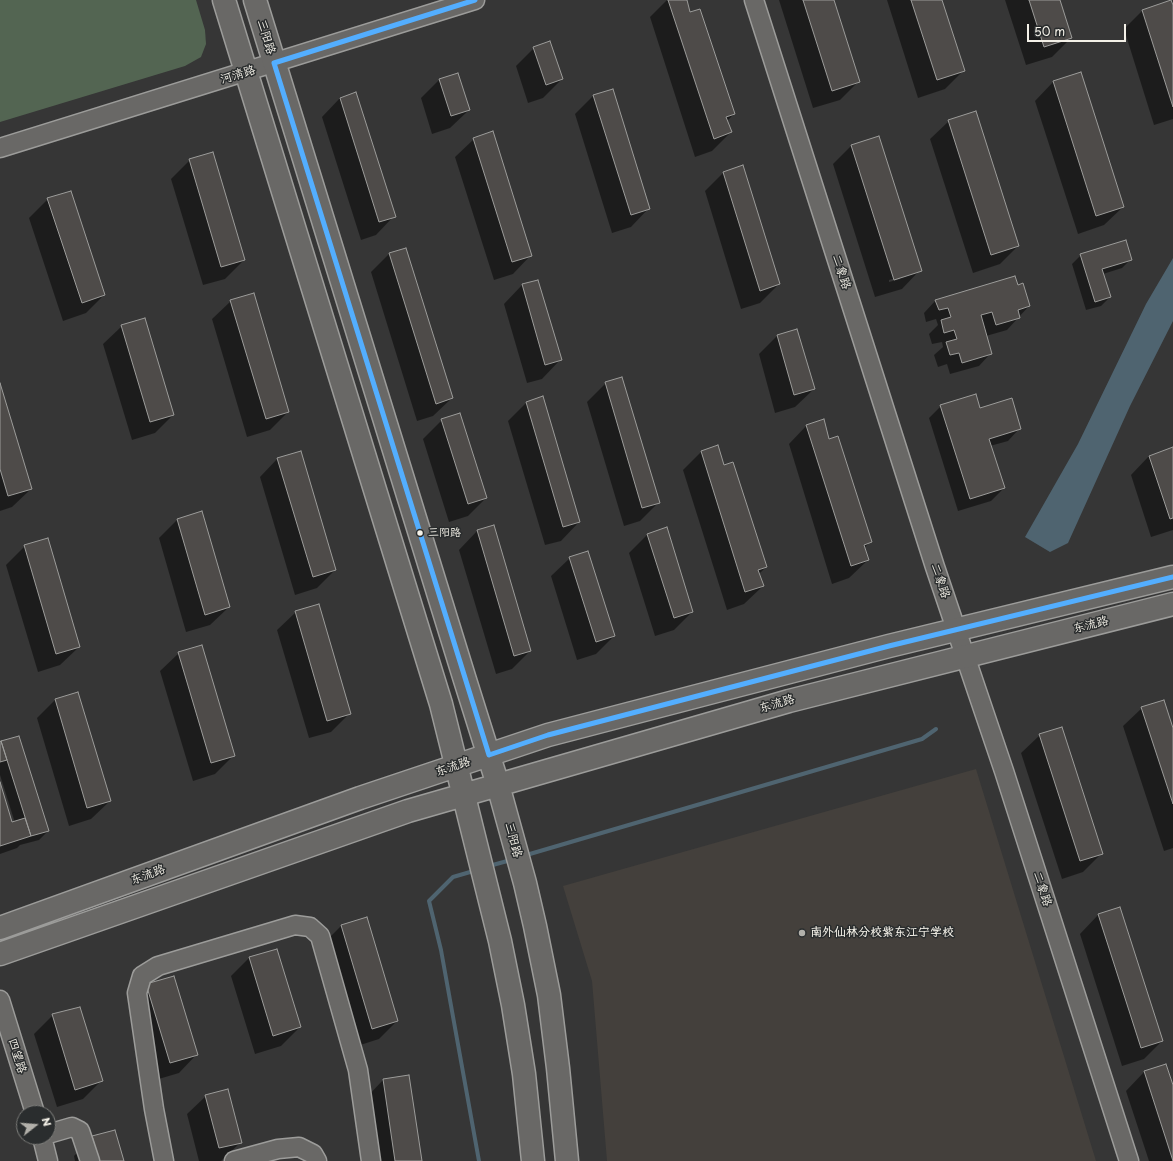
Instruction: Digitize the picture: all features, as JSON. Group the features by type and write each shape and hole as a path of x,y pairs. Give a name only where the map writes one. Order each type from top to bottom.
{"main road":[{"path":"224,0 441,704 490,897 513,1005 523,1066 533,1161"},
{"name":"三阳路","path":"255,0 512,834 535,926 549,995 567,1161"},
{"name":"东流路","path":"0,928 360,798 548,735 956,630 1173,577"},
{"name":"东流路","path":"0,954 408,811 788,701 1173,604"}],"street":[{"name":"河清路","path":"0,148 475,0"},
{"name":"二象路","path":"754,0 930,552 1004,771 1129,1161"},
{"path":"164,1161 154,1109 137,993 142,976 158,966 295,925 310,927 320,936 358,1070 371,1161"},
{"name":"四望路","path":"0,1000 32,1105"},
{"path":"56,1132 72,1127 80,1130 90,1161"},
{"path":"44,1145 48,1161"},
{"path":"234,1161 278,1149 299,1147 313,1154 318,1161"}],"shaded area":[{"name":"南外仙林分校紫东江宁学校","path":"976,769 1096,1161 607,1161 592,981 563,886"}],"green space":[{"path":"0,0 196,0 205,30 206,44 201,57 185,66 0,122"}],"water":[{"path":"1173,258 1173,321 1130,406 1068,543 1050,552 1025,537 1078,444 1146,304"}],"building":[{"path":"668,0 687,0 690,12 700,9 735,114 726,117 732,132 714,139"},
{"path":"803,0 834,0 860,82 832,91"},
{"path":"911,0 942,0 965,71 937,80"},
{"path":"1029,0 1060,0 1072,38 1044,47"},
{"path":"1171,0 1173,5 1173,107 1142,10"},
{"path":"550,41 563,79 546,85 533,47"},
{"path":"1081,72 1124,207 1096,216 1053,81"},
{"path":"458,73 470,110 451,116 439,79"},
{"path":"613,89 650,209 631,215 593,95"},
{"path":"356,92 396,217 379,222 340,98"},
{"path":"976,111 1019,246 991,255 948,120"},
{"path":"493,131 532,256 512,262 473,138"},
{"path":"879,136 922,271 894,280 851,145"},
{"path":"213,152 245,260 221,267 189,159"},
{"path":"743,165 780,284 760,291 723,172"},
{"path":"71,191 105,295 82,303 47,198"},
{"path":"1126,240 1132,260 1102,269 1111,297 1095,302 1080,254"},
{"path":"406,248 453,398 436,404 389,253"},
{"path":"1015,276 1018,285 1023,283 1030,306 1018,310 1020,318 996,325 992,312 981,315 992,354 962,363 959,353 950,355 946,342 957,339 954,330 944,333 941,320 951,317 948,308 939,310 935,300"},
{"path":"538,280 562,360 545,365 522,284"},
{"path":"254,293 289,412 266,419 230,300"},
{"path":"145,318 174,415 150,422 121,325"},
{"path":"797,329 815,389 794,395 777,335"},
{"path":"622,377 660,503 642,508 605,382"},
{"path":"0,383 32,489 8,496 0,469"},
{"path":"976,394 980,408 1012,398 1021,429 989,439 1005,488 970,499 940,405"},
{"path":"543,396 580,522 563,527 526,402"},
{"path":"460,413 487,498 468,504 441,419"},
{"path":"824,419 829,439 838,436 872,542 864,545 869,560 851,566 806,425"},
{"path":"718,445 724,465 733,462 767,567 758,570 764,586 745,592 701,451"},
{"path":"1173,447 1173,518 1170,519 1149,456"},
{"path":"301,451 336,570 313,577 277,458"},
{"path":"202,511 230,607 205,615 177,519"},
{"path":"494,525 531,651 514,656 477,530"},
{"path":"667,527 693,612 674,618 647,534"},
{"path":"48,538 80,647 56,654 24,545"},
{"path":"588,551 615,636 596,642 569,557"},
{"path":"319,604 351,714 327,721 295,611"},
{"path":"202,645 235,756 211,763 178,652"},
{"path":"78,692 111,801 87,808 55,699"},
{"path":"1164,700 1173,728 1173,804 1141,707"},
{"path":"1062,727 1103,854 1080,861 1039,734"},
{"path":"19,736 49,831 31,836 1,741"},
{"path":"1,741 7,760 0,762 0,742"},
{"path":"0,782 12,822 25,818 31,836 0,846"},
{"path":"1120,907 1163,1041 1141,1048 1098,914"},
{"path":"367,917 398,1021 372,1029 341,925"},
{"path":"277,949 301,1027 273,1036 249,957"},
{"path":"174,976 198,1055 170,1063 146,984"},
{"path":"80,1007 103,1081 75,1090 52,1014"},
{"path":"1166,1064 1173,1085 1173,1161 1144,1071"},
{"path":"409,1075 422,1161 395,1161 383,1079"},
{"path":"228,1089 242,1143 219,1148 205,1095"},
{"path":"115,1130 124,1161 99,1161 92,1136"}],"waterway":[{"path":"523,856 922,739 936,729"},
{"path":"489,866 511,860"},
{"path":"477,870 453,877 429,901 441,950 479,1161"}],"transit line":[{"path":"475,0 274,63 489,755 548,735 889,646 1173,577"}],"place":[{"name":"三阳路","path":"420,533"},
{"name":"南外仙林分校紫东江宁学校","path":"802,933"}]}
